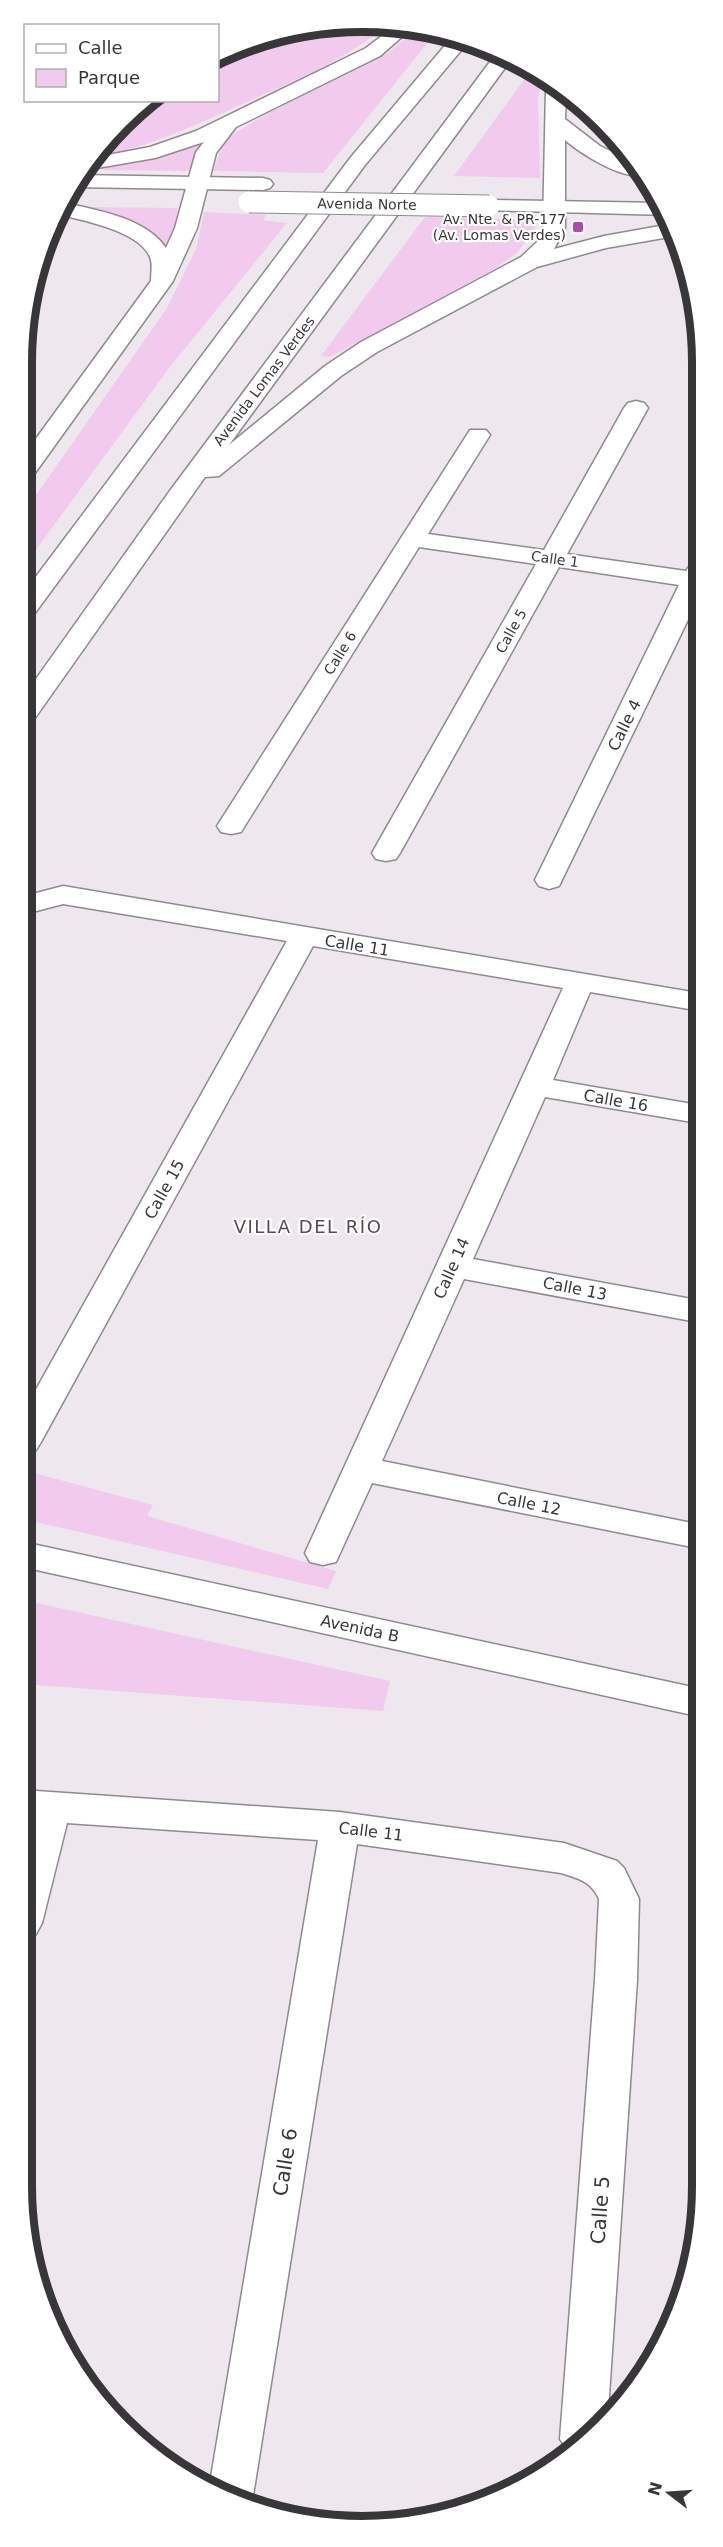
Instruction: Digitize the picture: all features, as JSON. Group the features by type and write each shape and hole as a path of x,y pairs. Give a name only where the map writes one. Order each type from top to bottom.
{"main road":[{"path":"98,163 171,147 227,125 373,52 396,33"},
{"path":"32,600 358,161 456,45"},
{"name":"Avenida Lomas Verdes","path":"32,703 178,496 500,63"},
{"path":"529,262 546,245 554,228 556,95"},
{"path":"555,120 578,143 599,155 627,166"},
{"path":"32,461 162,281 186,228 193,192 206,152 227,125"},
{"name":"Avenida Norte","path":"85,182 193,192 249,202 495,198 554,199 653,208"},
{"name":"Avenida Norte","path":"75,198 193,192 263,184 495,198"},
{"name":"Avenida Norte","path":"554,199 645,193"},
{"path":"69,211 118,224 152,243 161,258 162,281"},
{"path":"178,496 333,371 369,347 529,262 604,242 664,232"},
{"name":"Calle 5","path":"386,853 636,408"},
{"name":"Calle 6","path":"231,826 478,435"},
{"name":"Calle 1","path":"412,539 692,575"},
{"name":"Calle 4","path":"549,880 692,586"},
{"name":"Calle 11","path":"32,903 63,895 689,1000"},
{"name":"Calle 15","path":"32,1428 304,936"},
{"name":"Calle 14","path":"322,1553 535,1086 580,982"},
{"name":"Calle 16","path":"535,1086 692,1113"},
{"name":"Calle 13","path":"452,1266 692,1310"},
{"name":"Calle 12","path":"361,1469 692,1535"},
{"name":"Avenida B","path":"32,1556 692,1701"},
{"path":"32,1839 36,1805"},
{"name":"Calle 11","path":"36,1805 340,1827 564,1858 594,1867 610,1880 619,1899 616,1980"},
{"name":"Calle 6","path":"232,2489 340,1827"},
{"name":"Calle 5","path":"585,2429 616,1980"}],"green space":[{"path":"378,32 338,59 254,99 156,141 105,155 128,128 158,102 219,102 219,65 276,43 318,34"},
{"path":"410,35 431,39 323,173 213,171 225,139 267,114 388,53"},
{"path":"526,76 541,84 538,99 540,178 454,176"},
{"path":"199,144 189,171 100,170"},
{"path":"82,207 178,208 170,249 158,239"},
{"path":"204,212 266,215 263,220 287,223 169,368 32,555 32,501 167,308 196,249"},
{"path":"425,217 540,220 518,252 496,268 330,357 321,356"},
{"path":"32,1472 153,1505 147,1516 336,1571 328,1589 32,1521"},
{"path":"32,1602 390,1681 383,1711 32,1685"}],"place":[{"name":"Av. Nte. & PR-177 (Av. Lomas Verdes)","path":"578,227"}],"district":[{"name":"VILLA DEL RÍO","path":"308,1227"}]}
